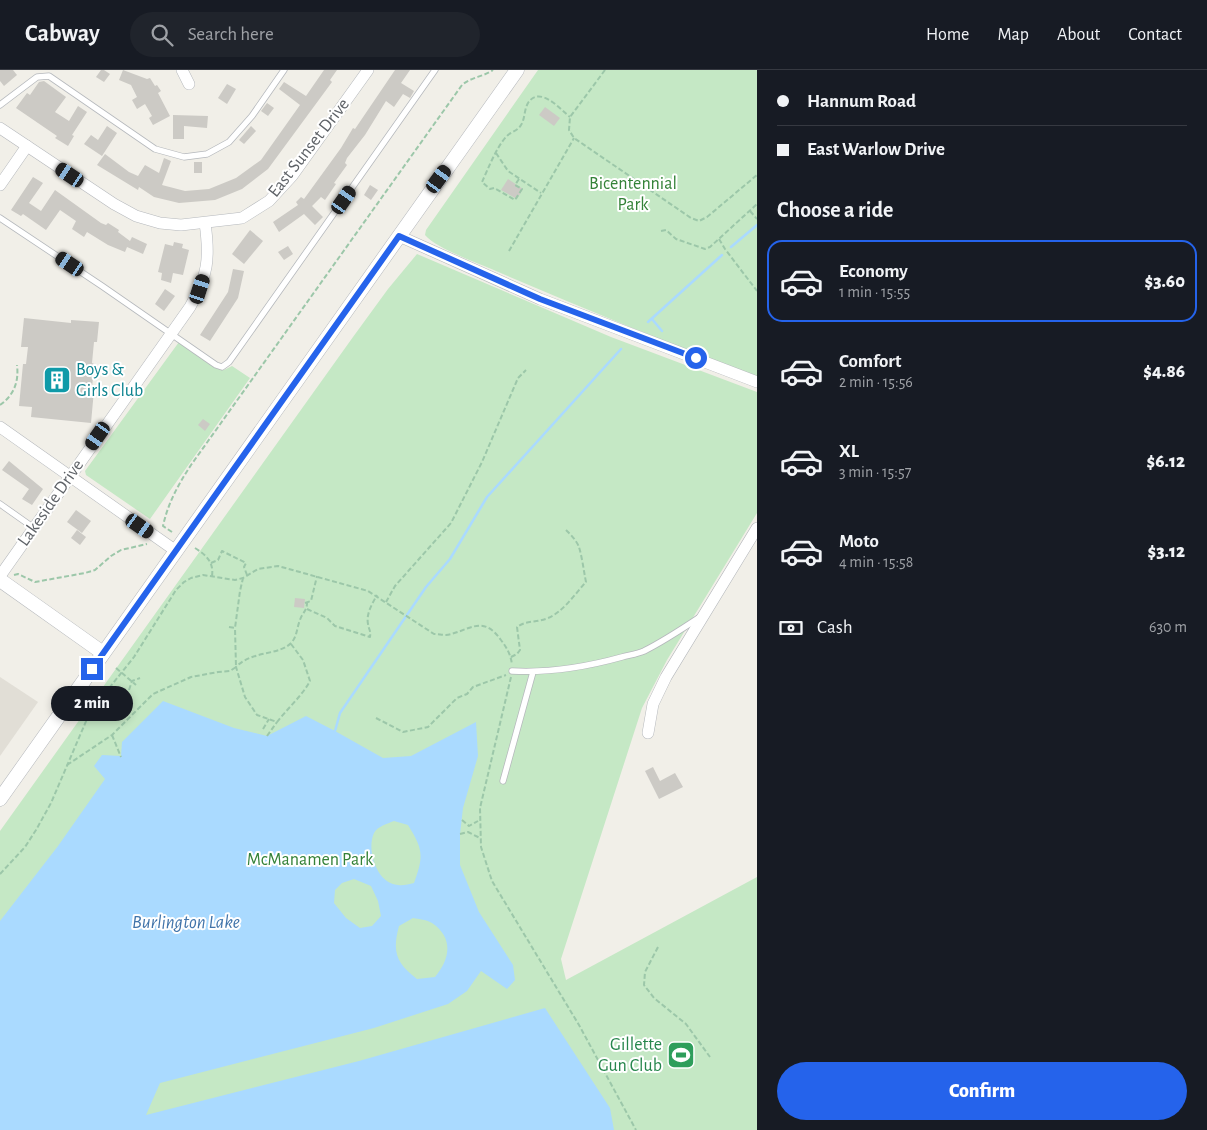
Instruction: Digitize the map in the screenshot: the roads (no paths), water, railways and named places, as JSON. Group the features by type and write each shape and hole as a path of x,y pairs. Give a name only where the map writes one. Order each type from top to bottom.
{"street":[{"path":"182,70 189,84"},
{"name":"East Sunset Drive","path":"0,128 114,204 136,216 181,225 242,218 269,202 292,176 368,70"},
{"path":"0,799 517,70"},
{"path":"0,185 27,146"},
{"name":"Lakeside Drive","path":"0,576 200,289 206,271 208,245 205,223"},
{"path":"399,236 540,299 757,382"},
{"path":"0,427 176,551"},
{"path":"648,733 653,704 666,677 757,528"},
{"path":"0,580 103,653"}],"lane":[{"path":"0,105 37,77 49,76 155,149 184,158 207,154 229,142 252,116 284,70"},
{"path":"0,218 216,365 222,367 229,362 435,70"},
{"path":"0,504 34,528"},
{"path":"512,671 533,672 603,662 642,652 671,636 708,611"},
{"path":"503,781 533,672"}],"water":[{"name":"Burlington Lake","path":"163,701 234,728 267,736 306,716 383,758 411,756 476,722 478,756 463,808 460,834 460,865 479,912 513,965 515,980 507,989 481,971 467,991 448,1004 374,1028 160,1083 146,1115 359,1061 545,1008 610,1108 614,1130 0,1130 0,921 58,846 105,779 94,766 102,755 121,756 122,742","holes":["394,821 408,825 417,840 420,859 414,883 402,885 391,883 384,879 375,865 371,848 374,833 380,827","354,879 371,886 378,901 381,916 372,926 360,928 346,918 334,903 335,890 342,883","413,918 432,923 444,935 447,942 446,956 435,977 417,979 404,968 396,950 399,926"]}],"waterway":[{"path":"731,247 757,225"},
{"path":"648,322 722,255"},
{"path":"652,319 662,331"},
{"path":"335,731 340,713 426,587 450,559 487,497 621,349"}],"place":[{"name":"Boys & Girls Club","path":"57,380"},
{"name":"Gillette Gun Club","path":"681,1055"}],"park label":[{"name":"Bicentennial Park","path":"633,194"},
{"name":"McManamen Park","path":"310,860"}]}
